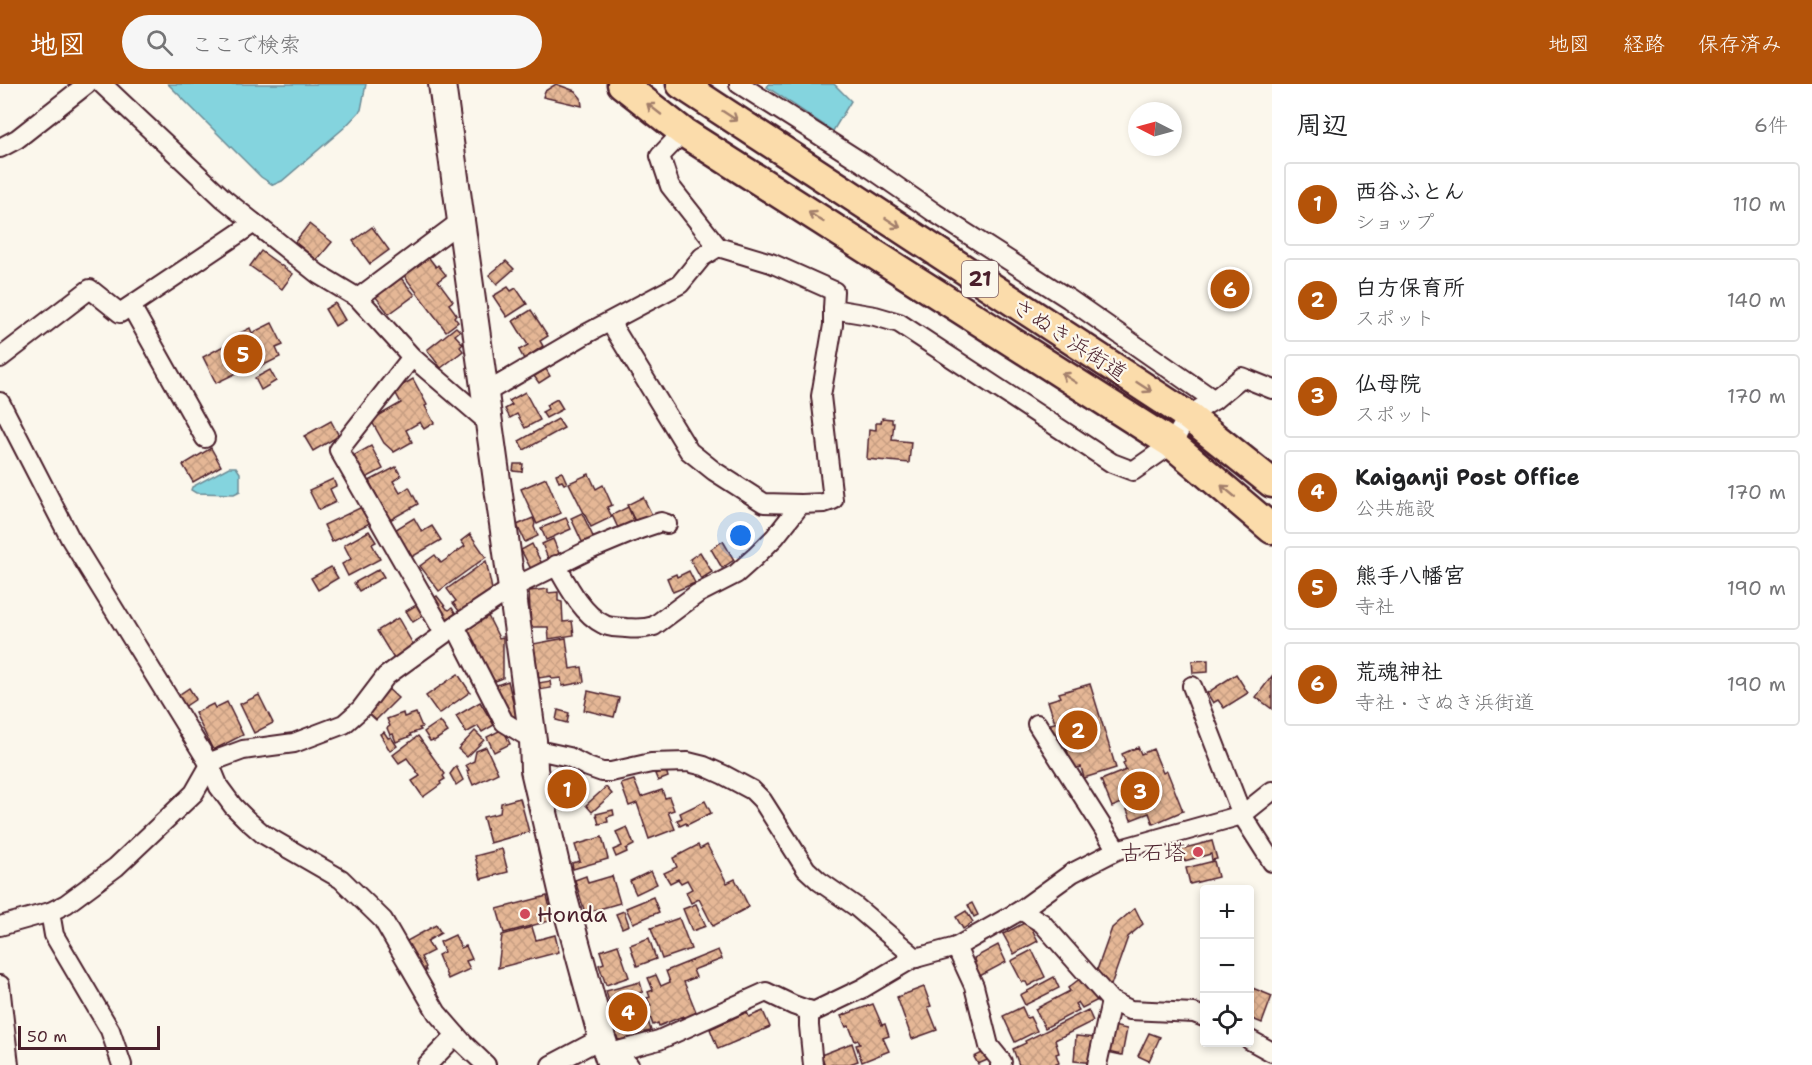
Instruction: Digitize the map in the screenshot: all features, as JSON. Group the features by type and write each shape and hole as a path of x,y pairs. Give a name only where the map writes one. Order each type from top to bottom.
{"main road":[{"name":"さぬき浜街道","path":"622,84 683,132 1172,444"},
{"name":"さぬき浜街道","path":"681,84 1188,416 1272,483"},
{"name":"21","path":"1172,444 1272,529"}],"street":[{"path":"0,148 17,139 87,84"},
{"path":"102,84 224,199 318,274 358,298 412,357 489,424"},
{"path":"442,84 533,744 534,770 564,899 612,1055"},
{"path":"739,84 863,162 935,213 1069,299 1214,400"},
{"path":"609,322 689,451 714,471 764,503 824,503 833,500 821,396 833,325 834,291 771,263 718,248 670,186 660,156 683,132"},
{"path":"358,298 461,221"},
{"path":"0,358 90,289 120,313 254,223"},
{"path":"485,393 680,284 702,257 718,248"},
{"path":"131,306 205,438"},
{"path":"833,309 900,323 1112,463 1133,471 1172,444 1188,416 1214,400 1242,377 1272,389"},
{"path":"412,357 339,450 504,722 533,744 602,772 651,763 688,762 704,766 752,790 789,840 806,868 819,881 855,906 916,958"},
{"path":"0,402 70,538 210,765 219,787 233,806 263,834 341,879 383,920 437,1013 486,1065"},
{"path":"556,565 566,585 599,622 610,627 649,628 697,594 736,574 775,537 801,504"},
{"path":"0,926 50,912 66,904 116,867 194,793 210,765 216,760 243,750 294,743 344,724 361,709 386,676 449,629 512,588 556,565 640,529 661,522 667,524"},
{"path":"1192,686 1242,815 1272,862"},
{"path":"1037,724 1117,850"},
{"path":"551,1065 612,1055 659,1040 766,992 813,1012 863,988 912,959 956,947 1021,910 1072,873 1117,850 1242,815 1272,791"},
{"path":"1021,910 1042,923 1111,1001 1130,1010 1194,1013 1200,1015"},
{"path":"50,912 54,935 110,1030 122,1065"},
{"path":"956,947 974,986 989,1046 1002,1064"},
{"path":"0,985 9,1065"},
{"path":"1097,1065 1111,1001"},
{"path":"809,1010 808,1026 813,1065"},
{"path":"427,1065 456,1035"},
{"path":"1254,1042 1272,1052"}],"water":[{"path":"168,84 366,84 361,110 345,127 282,181 273,185 261,177"},
{"path":"769,84 834,84 851,101 833,131 767,87"},
{"path":"229,467 236,467 240,473 240,491 234,494 196,493 191,490 192,487"}],"building":[{"path":"556,84 575,91 581,98 582,106 543,97 545,91"},
{"path":"309,224 332,242 317,260 295,242"},
{"path":"372,227 389,250 370,264 353,241"},
{"path":"261,251 293,274 282,289 250,266"},
{"path":"426,254 446,275 438,281 453,301 449,304 457,315 454,317 458,322 446,331 402,273"},
{"path":"506,261 514,269 497,284 489,275"},
{"path":"401,278 415,295 389,314 372,292 387,281 391,286"},
{"path":"1233,278 1240,282 1238,286 1243,288 1235,300 1218,290 1223,280 1230,284"},
{"path":"508,287 511,291 516,288 527,304 507,317 493,296"},
{"path":"335,303 345,320 335,326 325,309"},
{"path":"531,310 548,336 540,341 543,346 524,359 519,350 528,345 513,321"},
{"path":"272,323 283,345 276,348 280,357 258,368 254,360 239,367 241,371 216,383 203,357 227,344 231,352 246,344 240,333 250,328 252,333"},
{"path":"456,327 460,331 455,335 463,344 460,347 463,351 441,368 427,350"},
{"path":"546,369 550,376 539,383 534,376"},
{"path":"270,370 276,381 261,390 255,378"},
{"path":"413,379 434,423 424,429 420,422 406,430 412,442 394,452 384,443 371,420 401,403 394,390"},
{"path":"525,392 540,420 525,428 517,414 510,418 505,409 512,405 509,401"},
{"path":"557,399 563,409 546,418 542,412 548,409 546,405"},
{"path":"882,418 892,419 894,423 892,440 911,442 909,463 867,459 869,429 876,430 876,423 881,423"},
{"path":"558,419 564,428 524,450 519,441"},
{"path":"331,421 339,436 313,451 304,436"},
{"path":"371,446 383,469 366,478 353,456"},
{"path":"211,448 221,466 193,482 183,465"},
{"path":"514,464 523,464 522,472 513,471"},
{"path":"396,467 401,476 393,481 400,493 409,487 418,504 390,520 369,481"},
{"path":"562,472 567,483 564,484 562,481 559,482 556,474"},
{"path":"589,474 596,489 603,485 612,505 607,507 612,517 591,527 569,483"},
{"path":"546,478 561,513 537,524 521,489"},
{"path":"333,479 336,486 330,489 336,502 319,510 309,490"},
{"path":"643,497 653,517 637,525 627,505"},
{"path":"362,507 370,523 332,542 324,525"},
{"path":"628,507 634,521 618,528 612,515"},
{"path":"582,513 595,541 584,546 571,518"},
{"path":"414,518 422,532 432,526 441,540 410,558 393,531"},
{"path":"533,518 538,536 525,542 517,525"},
{"path":"566,518 571,529 546,540 541,528"},
{"path":"369,531 376,542 372,544 380,559 348,576 342,564 351,559 344,545"},
{"path":"470,534 486,557 439,591 420,566 435,555 441,563 465,546 461,541"},
{"path":"553,539 561,558 550,563 542,544"},
{"path":"723,541 734,560 722,568 711,549"},
{"path":"532,544 543,566 532,571 521,550"},
{"path":"700,552 712,572 701,579 690,559"},
{"path":"486,561 493,594 462,615 447,589"},
{"path":"331,567 338,578 318,590 311,578"},
{"path":"379,569 384,577 359,591 354,583"},
{"path":"689,571 695,583 673,592 667,578 676,574 677,577"},
{"path":"548,589 548,593 558,592 558,601 562,602 563,622 572,621 574,635 549,639 548,627 531,627 529,591"},
{"path":"437,596 447,609 452,608 459,618 450,624 431,600"},
{"path":"418,604 424,615 413,622 406,611"},
{"path":"486,612 499,638 503,637 503,678 493,682 466,627"},
{"path":"398,618 414,646 394,659 377,631"},
{"path":"566,638 570,669 582,667 584,682 562,686 561,678 552,679 551,676 539,678 533,644"},
{"path":"1208,660 1208,672 1193,673 1192,661"},
{"path":"458,674 470,692 439,714 426,696"},
{"path":"1236,674 1248,693 1224,708 1218,700 1213,703 1207,693"},
{"path":"1272,676 1272,709 1256,697"},
{"path":"508,681 517,718 509,715 494,686"},
{"path":"550,681 551,688 539,690 538,683"},
{"path":"1090,684 1116,768 1084,778 1081,767 1073,769 1063,737 1054,739 1050,724 1055,723 1048,701 1061,697 1059,693"},
{"path":"385,686 398,698 376,720 364,709"},
{"path":"189,688 196,699 184,707 177,696"},
{"path":"588,691 619,698 614,717 584,710"},
{"path":"259,695 273,723 254,733 240,704"},
{"path":"227,702 243,735 213,750 195,713 213,704 215,708"},
{"path":"480,702 494,725 482,732 478,726 466,733 456,716"},
{"path":"558,710 569,713 567,723 556,720"},
{"path":"403,713 404,717 416,713 422,727 419,728 421,730 410,734 411,736 396,742 393,734 390,735 387,728 390,726 387,719"},
{"path":"440,721 448,732 430,741 424,732"},
{"path":"503,729 510,744 494,752 487,737"},
{"path":"475,731 484,740 467,757 458,749"},
{"path":"384,732 397,746 390,751 380,734"},
{"path":"418,736 445,774 443,776 445,779 440,782 441,784 423,797 412,781 420,776 407,758 399,763 393,755"},
{"path":"486,747 498,773 473,785 466,765 474,761 476,751"},
{"path":"1138,747 1141,754 1153,749 1163,773 1167,771 1183,811 1153,824 1149,813 1131,820 1124,802 1112,807 1101,780 1126,770 1122,754"},
{"path":"456,766 463,780 456,785 450,774"},
{"path":"576,766 585,784 568,793 573,802 566,805 553,779"},
{"path":"666,770 668,777 658,781 655,774"},
{"path":"634,780 641,797 662,790 665,798 669,797 674,810 668,812 675,829 649,839 637,803 629,806 621,784"},
{"path":"606,787 612,794 592,812 586,805"},
{"path":"520,798 529,832 490,843 483,817 500,813 501,803"},
{"path":"705,801 711,813 680,826 677,820 682,818 680,813"},
{"path":"613,810 614,815 607,817 608,822 599,824 596,814"},
{"path":"627,827 634,845 626,849 627,852 616,857 613,850 622,846 616,832"},
{"path":"602,837 608,859 573,869 572,863 580,861 575,845"},
{"name":"古石塔","path":"1212,841 1217,859 1212,860 1211,854 1184,861 1181,849"},
{"path":"698,845 700,849 707,845 727,883 735,879 749,907 713,926 699,899 691,903 686,892 692,889 687,880 681,883 678,879 670,883 664,873 677,867 673,858"},
{"path":"502,849 508,872 481,879 475,856"},
{"path":"1214,861 1218,877 1190,884 1186,868"},
{"path":"651,871 657,884 636,894 630,881"},
{"path":"586,876 588,883 612,876 620,903 585,913 575,880"},
{"name":"Honda","path":"547,896 553,920 504,933 497,909"},
{"path":"653,897 659,912 633,923 626,908"},
{"path":"972,903 978,915 974,917 968,905"},
{"path":"696,904 706,926 692,931 683,909"},
{"path":"1135,908 1143,924 1128,937 1110,988 1097,970 1112,928"},
{"path":"624,911 629,925 622,928 616,914"},
{"path":"966,911 973,922 963,929 956,917"},
{"path":"679,918 691,949 662,959 651,928"},
{"path":"1028,921 1038,941 1014,954 1003,934"},
{"path":"436,925 441,933 427,941 433,951 421,957 426,967 426,971 422,974 405,942"},
{"path":"532,927 536,940 555,935 559,952 498,968 502,935"},
{"path":"455,935 461,948 466,946 472,959 466,961 470,969 448,979 438,955 444,952 440,942"},
{"path":"649,938 656,959 637,966 630,945"},
{"path":"618,945 629,977 606,985 599,965 604,963 600,951"},
{"path":"998,945 1006,962 978,977 971,965 976,962 974,958"},
{"path":"718,950 722,959 693,970 696,977 684,982 697,1014 684,1019 683,1016 659,1026 658,1023 653,1025 647,1008 651,1006 647,998 650,997 648,992 653,990 648,978 656,975 661,986 670,982 666,971"},
{"path":"1032,950 1045,977 1028,986 1026,982 1022,982 1011,961"},
{"path":"1054,977 1059,988 1025,1005 1020,995"},
{"path":"1082,977 1100,999 1082,1008 1078,1002 1075,1004 1079,1010 1045,1028 1035,1009 1070,991 1068,988"},
{"path":"640,982 643,992 634,994 635,999 641,997 651,1031 645,1032 646,1036 626,1041 625,1039 618,1040 607,1003 609,1002 606,991"},
{"path":"924,987 931,1006 928,1007 937,1030 912,1039 897,997"},
{"path":"1254,989 1272,996 1262,1023 1254,1020"},
{"path":"873,1004 882,1025 885,1024 889,1036 883,1038 889,1051 862,1062 856,1045 860,1044 858,1040 855,1041 849,1026 846,1027 841,1016"},
{"path":"1022,1007 1037,1031 1015,1042 1003,1016"},
{"path":"1088,1010 1093,1021 1055,1040 1059,1063 1019,1065 1013,1049"},
{"path":"763,1011 770,1027 718,1049 710,1029 747,1012 749,1017"},
{"path":"1113,1026 1127,1029 1122,1055 1107,1052"},
{"path":"1149,1033 1160,1037 1149,1061 1138,1056"},
{"path":"1076,1036 1097,1038 1094,1063 1074,1061"},
{"path":"852,1043 858,1061 847,1065 825,1065 821,1055"},
{"path":"988,1050 992,1058 978,1064 974,1057"}],"place":[{"name":"荒魂神社","path":"1230,289"},
{"name":"熊手八幡宮","path":"243,354"},
{"name":"白方保育所","path":"1078,730"},
{"name":"西谷ふとん","path":"567,789"},
{"name":"仏母院","path":"1140,791"},
{"name":"古石塔","path":"1198,852"},
{"name":"Honda","path":"525,914"},
{"name":"Kaiganji Post Office","path":"628,1012"}]}
